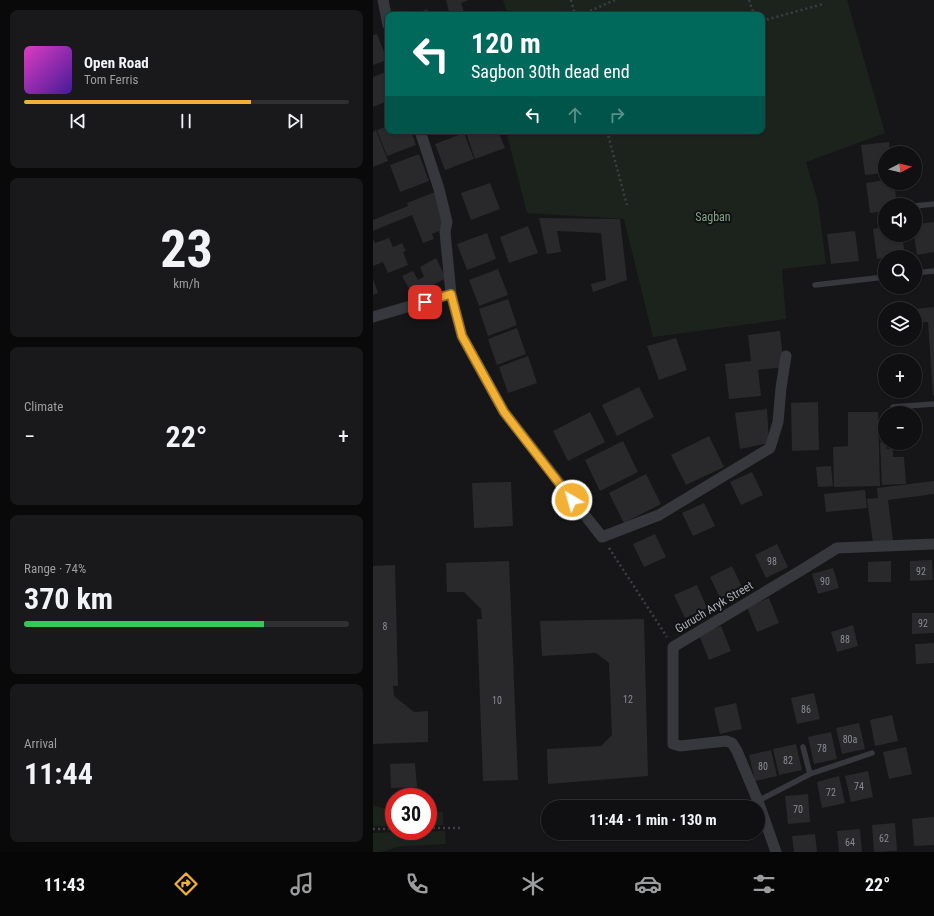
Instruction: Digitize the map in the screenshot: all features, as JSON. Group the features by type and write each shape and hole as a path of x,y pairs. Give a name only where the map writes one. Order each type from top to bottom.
{"street":[{"path":"383,0 385,12"},
{"path":"421,134 439,189 447,222 445,232 451,294 462,336 504,412 602,537 659,515 770,448 778,422 786,356"},
{"path":"373,317 451,294"},
{"name":"Guruch Aryk Street","path":"758,800 737,751 732,743 726,741 680,746 673,744 673,647 837,548 934,544"},
{"name":"Guruch Aryk Street","path":"765,821 776,852"}],"lane":[{"path":"922,205 934,204"},
{"path":"922,272 934,271"},
{"path":"815,285 878,278"},
{"path":"907,406 934,404"},
{"path":"803,747 809,774"},
{"path":"760,800 809,774 871,753"}],"path":[{"path":"571,0 574,12"},
{"path":"588,12 615,0"},
{"path":"749,0 753,12"},
{"path":"765,20 823,4"},
{"path":"608,134 627,205"},
{"path":"602,537 673,647"},
{"path":"437,828 461,828"},
{"path":"373,829 385,829"}],"green space":[{"name":"Sagban","path":"503,0 847,0 885,133 806,162 818,202 826,264 782,269 786,319 653,337 624,219 527,213 507,134 765,134 765,12 507,12"},
{"path":"373,805 385,809 385,826 373,826"},
{"path":"437,812 443,812 443,825 437,825"},
{"path":"437,831 445,831 446,844 401,846 381,852 373,852 373,833 385,833 385,840 437,840"}],"building":[{"path":"446,0 469,0 461,3 464,12 449,12"},
{"path":"427,9 428,12 420,12"},
{"path":"377,34 385,55 385,61 373,65 373,35"},
{"path":"385,72 385,102 373,107 373,77"},
{"path":"385,127 385,134 412,134 416,145 387,156 377,130"},
{"path":"376,130 388,161 373,167 373,132"},
{"path":"464,134 474,159 445,170 435,144"},
{"path":"467,134 499,134 505,148 475,159"},
{"path":"889,142 889,146 878,146 878,174 865,175 861,145"},
{"path":"419,154 429,181 400,192 390,165"},
{"path":"878,181 878,190 895,190 896,198 878,198 878,212 870,213 866,183"},
{"path":"490,183 500,209 471,220 461,193"},
{"path":"435,192 446,228 432,234 434,239 423,243 412,215 373,231 373,220 408,206 407,203"},
{"path":"539,218 620,219 627,280 593,292 591,284 606,280 601,233 557,231 561,252 547,254"},
{"path":"934,222 934,252 922,254 922,250 916,250 915,242 922,242 922,223"},
{"path":"528,226 538,253 509,263 500,237"},
{"path":"878,228 878,242 903,242 904,250 878,250 877,259 873,229"},
{"path":"855,231 859,261 831,264 827,234"},
{"path":"487,233 496,259 467,270 457,244"},
{"path":"389,238 393,247 402,243 406,251 403,252 408,265 388,273 383,262 373,266 373,239 375,243"},
{"path":"436,258 446,278 413,296 402,276 413,271 418,280 424,277 420,267"},
{"path":"498,269 508,295 479,306 469,280"},
{"path":"373,279 378,293 373,295"},
{"path":"508,299 517,325 488,336 479,309"},
{"path":"934,307 934,395 928,322 922,322 922,308"},
{"path":"517,328 526,354 497,365 488,339"},
{"path":"780,331 784,367 758,370 761,396 729,399 725,364 751,361 748,335"},
{"path":"676,338 687,370 659,380 647,346"},
{"path":"528,356 537,383 508,393 499,367"},
{"path":"639,387 654,417 617,436 602,405"},
{"path":"818,402 819,450 792,451 791,403"},
{"path":"767,409 769,443 740,449 735,413"},
{"path":"590,412 605,442 568,461 553,431"},
{"path":"848,412 878,412 880,486 834,487 833,447 848,446"},
{"path":"709,436 724,467 686,485 671,455"},
{"path":"623,441 638,472 600,491 585,460"},
{"path":"880,450 893,450 893,457 904,457 906,484 882,485"},
{"path":"831,466 833,486 818,487 816,467"},
{"path":"752,472 763,495 741,505 730,482"},
{"path":"646,474 661,504 624,523 609,493"},
{"path":"934,481 934,494 888,500 893,541 873,543 867,499 878,498 877,488"},
{"path":"511,482 513,526 474,528 472,483"},
{"path":"865,490 867,508 826,512 824,494"},
{"path":"704,503 715,526 693,536 682,513"},
{"path":"655,534 666,557 644,567 633,544"},
{"path":"777,544 788,567 766,578 755,555"},
{"path":"932,560 933,580 910,581 910,561"},
{"path":"509,561 518,780 483,781 477,619 482,619 481,609 464,592 447,592 446,563"},
{"path":"891,561 891,582 868,582 868,562"},
{"path":"395,565 398,686 393,686 394,696 414,712 428,711 428,742 373,744 373,566"},
{"path":"732,566 743,589 721,600 710,577"},
{"path":"833,568 839,588 818,594 812,574"},
{"path":"697,585 707,608 685,618 674,595"},
{"path":"769,598 779,623 757,632 747,607"},
{"path":"912,613 934,613 934,633 912,634"},
{"path":"644,619 648,776 548,784 547,749 601,746 612,735 609,663 596,653 542,656 540,621"},
{"path":"853,625 858,646 837,652 831,632"},
{"path":"721,626 731,651 709,660 699,635"},
{"path":"934,643 934,663 916,664 915,644"},
{"path":"814,693 820,719 797,724 791,698"},
{"path":"736,703 742,729 720,734 714,708"},
{"path":"892,715 898,741 875,746 870,720"},
{"path":"859,723 865,749 842,754 836,728"},
{"path":"831,732 837,759 814,764 808,737"},
{"path":"796,744 802,770 779,775 773,749"},
{"path":"906,747 912,774 889,779 883,752"},
{"path":"771,750 777,776 755,781 749,755"},
{"path":"415,763 417,787 391,788 390,764"},
{"path":"868,771 873,797 851,802 845,776"},
{"path":"839,776 845,803 822,808 817,782"},
{"path":"808,794 810,822 788,824 785,796"},
{"path":"934,817 934,845 914,846 912,819"},
{"path":"895,823 897,851 874,852 872,825"},
{"path":"860,829 862,852 839,852 837,831"},
{"path":"815,834 817,852 794,852 792,836"}],"route":[{"path":"425,302 451,294 462,336 504,412 572,500"}]}
